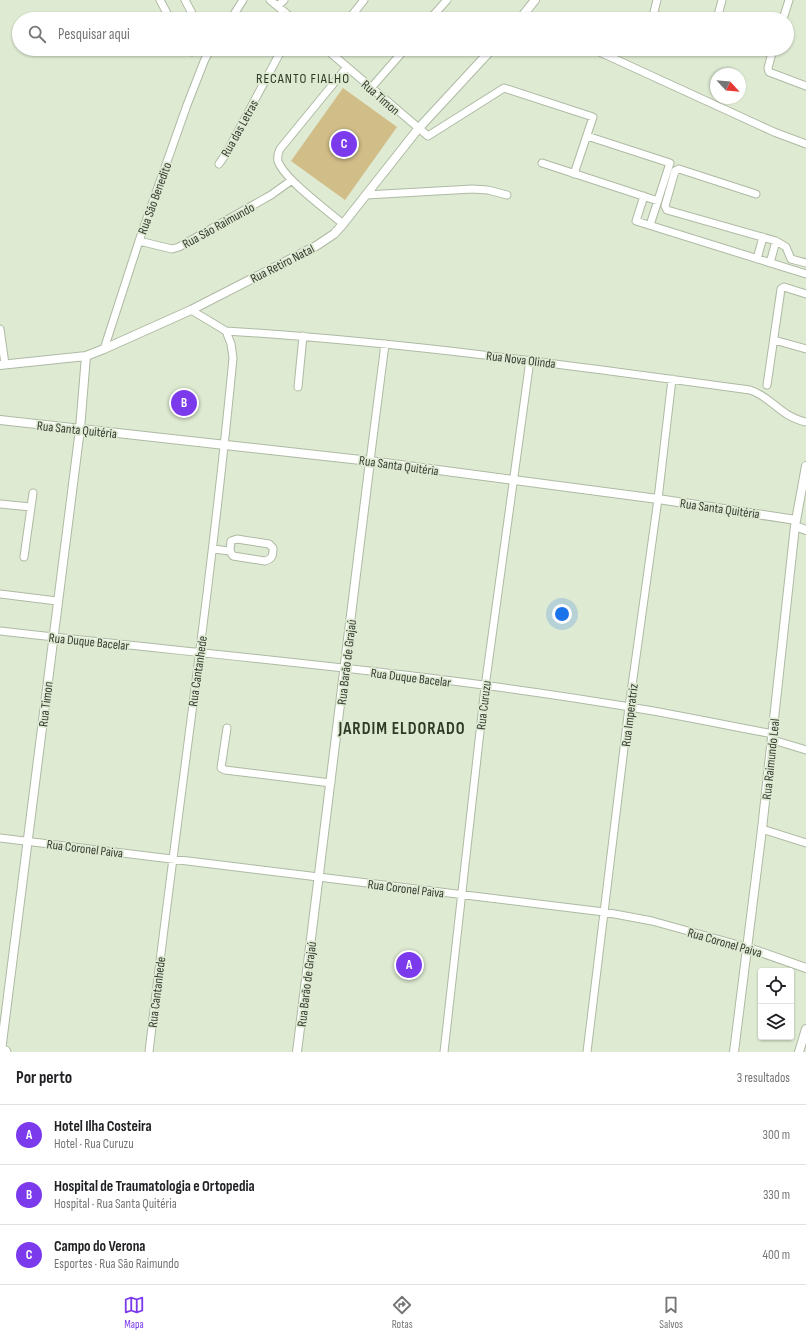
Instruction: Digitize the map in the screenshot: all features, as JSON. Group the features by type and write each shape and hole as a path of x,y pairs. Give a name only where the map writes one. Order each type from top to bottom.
{"main road":[{"path":"0,1051 5,1052"}],"street":[{"path":"160,0 166,12"},
{"path":"185,0 191,12"},
{"path":"235,12 243,0"},
{"path":"270,0 285,12"},
{"path":"278,6 284,0"},
{"path":"355,12 364,0"},
{"path":"436,12 447,0"},
{"path":"527,12 535,0"},
{"path":"654,12 657,0"},
{"path":"719,12 722,0"},
{"path":"785,12 789,0"},
{"name":"Rua São Benedito","path":"104,350 139,241 187,106 207,56"},
{"name":"Rua das Letras","path":"219,164 227,152 278,56"},
{"name":"Rua Timon","path":"335,56 418,129"},
{"path":"371,88 399,56"},
{"name":"Rua Retiro Natal","path":"2,364 86,356 104,350 191,310 316,246 334,234 343,224 418,129 486,56"},
{"path":"608,56 774,132 806,144"},
{"path":"772,56 768,68 769,72 806,86"},
{"path":"343,224 292,180 278,162 277,157 280,149 347,67"},
{"path":"418,129 425,135 431,135 504,88 593,117 574,174"},
{"path":"587,136 670,163 658,201 653,226"},
{"path":"542,163 658,201"},
{"path":"756,194 679,169 675,171 664,206 667,210 776,241 786,247 790,258 806,264"},
{"name":"Rua São Raimundo","path":"139,241 172,249 179,247 271,196 292,180"},
{"path":"366,195 472,189 507,195"},
{"path":"644,196 636,221 806,274"},
{"path":"757,259 763,237"},
{"path":"770,263 776,241"},
{"path":"767,385 781,288 784,287 806,294"},
{"path":"191,310 226,331"},
{"path":"0,330 2,364"},
{"name":"Rua Nova Olinda","path":"226,331 303,336 530,360 756,392 791,418 806,422"},
{"name":"Rua Cantanhede","path":"149,1052 172,858 213,548 233,358 231,344 226,331"},
{"path":"298,387 303,336"},
{"path":"774,340 806,349"},
{"name":"Rua Barão de Grajaú","path":"297,1052 320,877 385,344"},
{"name":"Rua Timon","path":"0,1051 80,429 86,356"},
{"name":"Rua Curuzu","path":"444,1052 485,687 530,360"},
{"name":"Rua Imperatriz","path":"588,1052 629,707 658,499 672,379"},
{"name":"Rua Santa Quitéria","path":"0,420 370,461 658,499 796,523 806,530"},
{"name":"Rua Raimundo Leal","path":"734,1052 773,737 796,523 806,466"},
{"path":"24,557 33,493"},
{"path":"0,504 31,507"},
{"path":"213,548 230,550 234,556 265,561 269,560 273,556 273,548 269,544 237,539 231,541 230,550"},
{"path":"0,594 57,601"},
{"name":"Rua Duque Bacelar","path":"0,631 345,669 629,707 773,737 806,750"},
{"path":"227,728 221,768 224,770 331,783"},
{"path":"762,829 806,843"},
{"name":"Rua Coronel Paiva","path":"0,838 604,912 652,921 746,947 806,968"},
{"path":"799,1052 806,1029"}],"shaded area":[{"path":"343,88 397,127 345,200 291,161"}],"place":[{"name":"Campo do Verona","path":"344,144"},
{"name":"Hospital de Traumatologia e Ortopedia","path":"184,403"},
{"name":"Hotel Ilha Costeira","path":"409,965"}],"district":[{"name":"RECANTO FIALHO","path":"303,78"},
{"name":"JARDIM ELDORADO","path":"402,728"}]}
